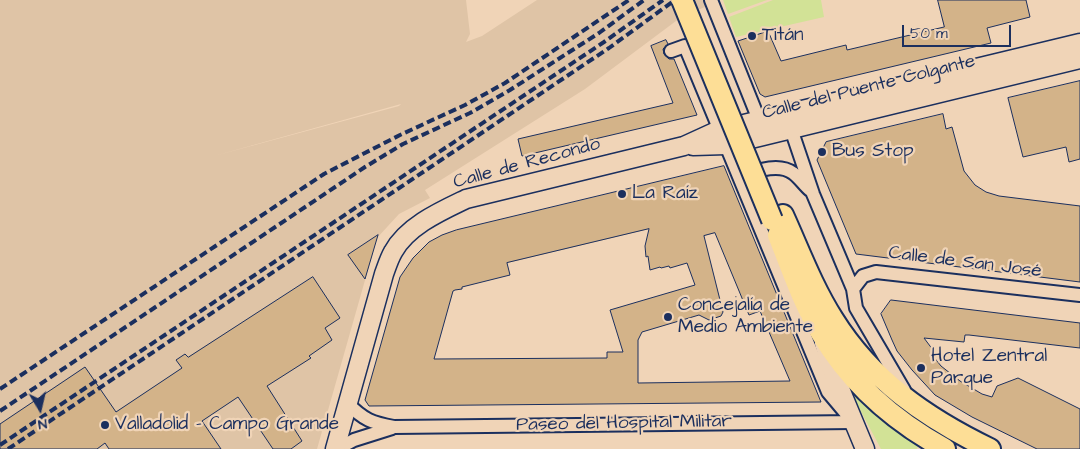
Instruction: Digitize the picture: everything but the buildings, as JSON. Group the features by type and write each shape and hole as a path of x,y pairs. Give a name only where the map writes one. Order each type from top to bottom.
{"main road":[{"path":"682,0 777,217 833,318 855,350 877,375 915,406 990,449"},
{"path":"696,0 777,217 802,293 820,333 852,378 897,419 934,447"}],"street":[{"path":"711,0 759,120"},
{"name":"Calle del Puente Colgante","path":"722,138 1080,42"},
{"path":"671,51 685,46 828,392 854,422"},
{"name":"Calle del Puente Colgante","path":"722,138 759,120 788,121 1080,59"},
{"path":"788,121 813,194 853,289 856,308 892,372 915,406 934,447"},
{"name":"Calle de Recondo","path":"336,449 347,403 384,274 394,250 414,227 440,211 466,199 722,138"},
{"path":"744,189 748,177 754,173 762,170 784,169 792,172 813,194"},
{"name":"Calle de San José","path":"853,289 863,276 876,272 1080,295"},
{"path":"820,333 831,366 865,449"},
{"name":"Paseo del Hospital Militar","path":"347,403 360,416 372,423 394,427 854,422"},
{"name":"Paseo del Hospital Militar","path":"336,449 354,440 394,427"}],"shaded area":[{"path":"0,0 466,0 470,34 466,42 482,36 537,0 704,0 707,6 680,18 585,89 425,190 430,198 399,214 377,238 317,449 0,449","holes":["401,104 399,106 214,156"]}],"green space":[{"path":"723,0 767,0 728,14"},
{"path":"773,0 821,0 824,17 736,37 729,17"},
{"path":"851,393 899,434 918,446 917,449 881,449"}],"railway":[{"path":"0,389 324,174 400,135 465,105 505,83 629,0"},
{"path":"0,411 365,167 403,144 470,113 510,90 599,33 644,0"},
{"path":"0,445 604,42 663,0"},
{"path":"8,449 609,48 675,0"}],"place":[{"name":"Titán","path":"752,36"},
{"name":"Bus Stop","path":"822,152"},
{"name":"La Raíz","path":"622,194"},
{"name":"Concejalía de Medio Ambiente","path":"668,317"},
{"name":"Hotel Zentral Parque","path":"921,368"},
{"name":"Valladolid - Campo Grande","path":"105,425"}]}
